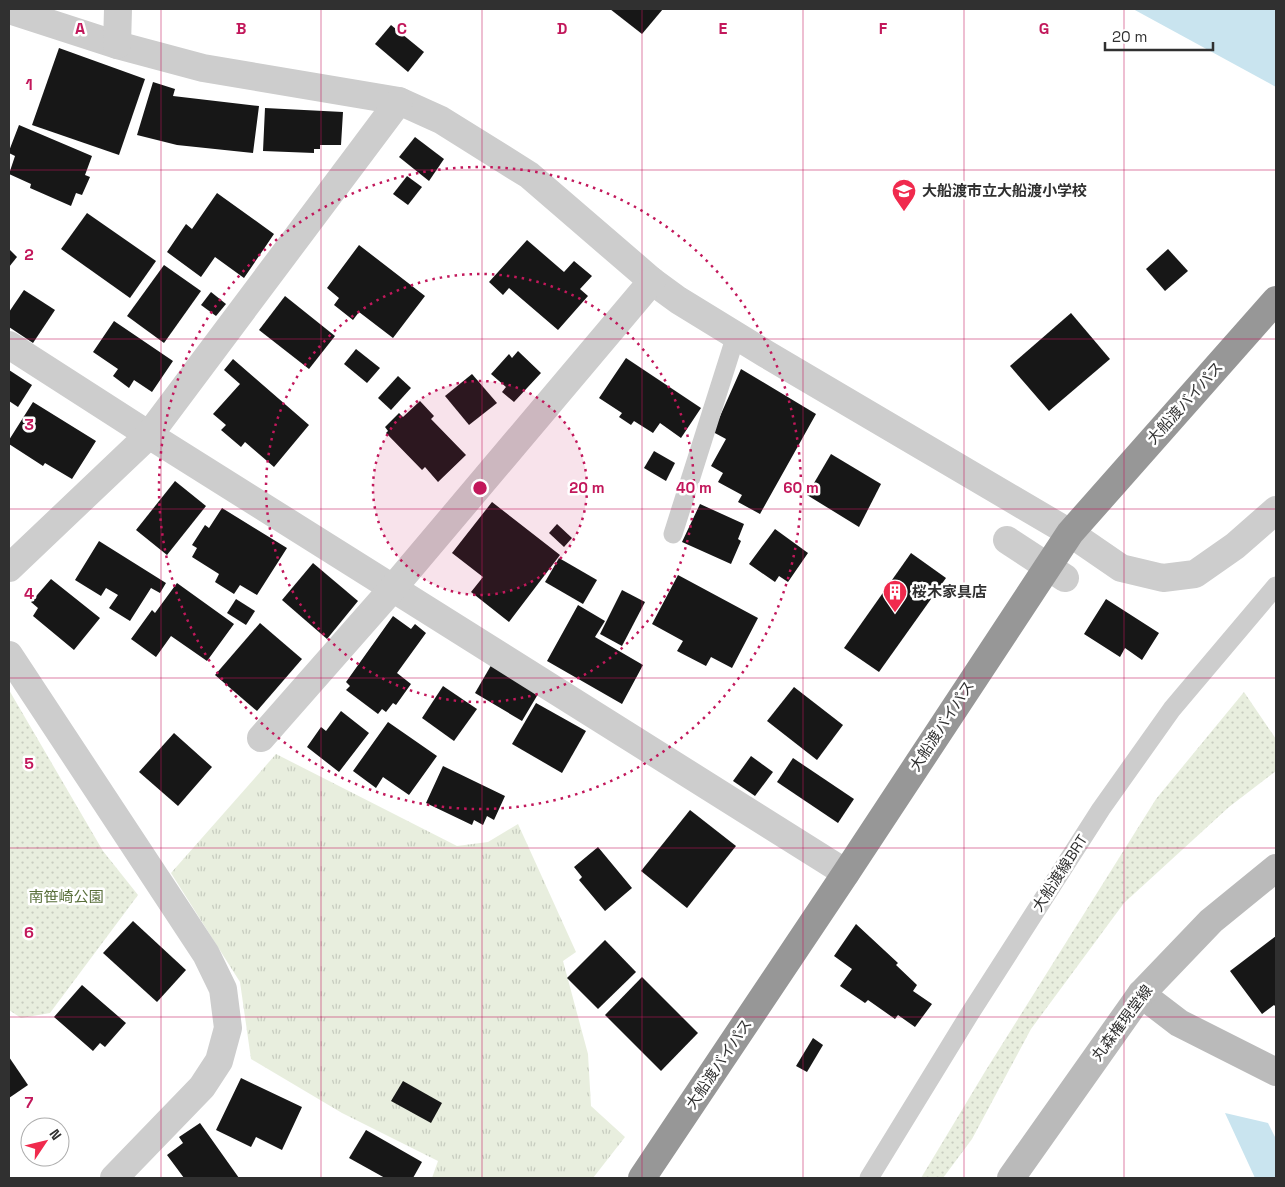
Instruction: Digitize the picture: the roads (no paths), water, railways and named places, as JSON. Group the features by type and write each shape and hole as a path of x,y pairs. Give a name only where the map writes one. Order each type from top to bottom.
{"highway":[{"name":"大船渡バイパス","path":"642,1178 1070,533 1276,300"}],"main road":[{"name":"丸森権現堂線","path":"1011,1178 1141,994 1211,921 1276,868"},
{"path":"1141,994 1179,1023 1276,1072"}],"street":[{"path":"117,46 118,9"},
{"path":"9,10 117,46 203,68 399,101 441,120 529,175 652,281 678,300 1070,533 1121,568 1163,578 1195,574 1236,546 1276,510"},
{"path":"9,568 148,435 399,101"},
{"path":"261,738 392,588 652,281"},
{"path":"9,345 148,435 846,873"},
{"path":"1008,540 1065,578"},
{"path":"9,656 206,954 223,989 228,1028 219,1061 202,1087 114,1178"}],"lane":[{"path":"673,534 736,336"},
{"name":"大船渡線BRT","path":"869,1178 969,1015 1101,809 1172,709 1276,586"}],"water":[{"path":"1133,9 1276,10 1276,87"},
{"path":"1225,1113 1268,1123 1276,1139 1276,1178 1255,1178"}],"place":[{"name":"大船渡市立大船渡小学校","path":"904,212"},
{"name":"桜木家具店","path":"895,613"}],"park label":[{"name":"南笹崎公園","path":"66,897"}]}
